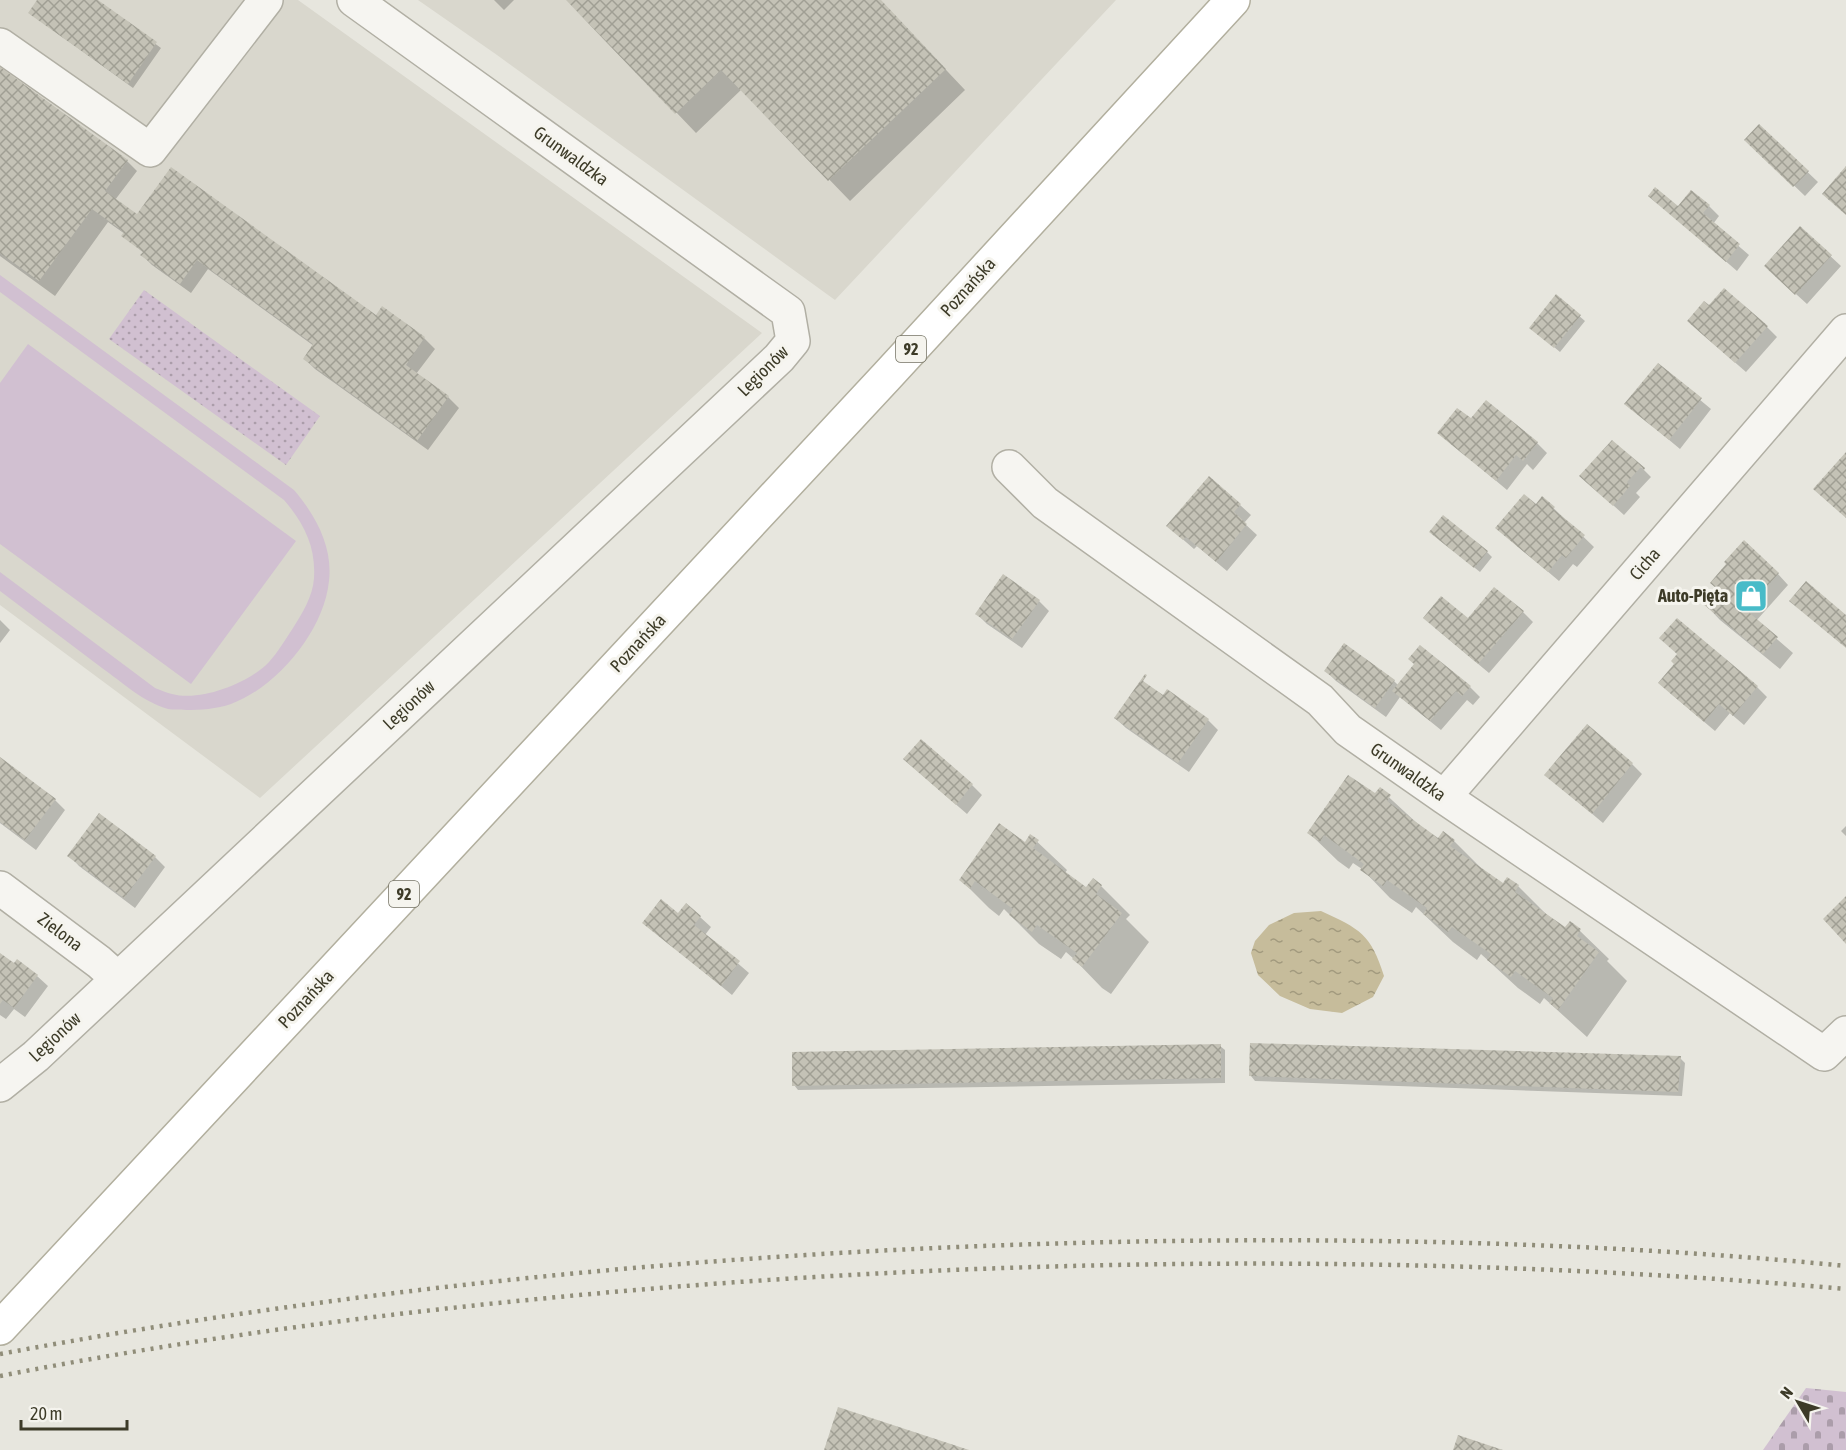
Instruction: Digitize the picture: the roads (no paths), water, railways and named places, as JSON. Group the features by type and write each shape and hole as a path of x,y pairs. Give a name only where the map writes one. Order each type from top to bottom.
{"main road":[{"name":"Poznańska","path":"0,1328 887,376 1233,0"}],"street":[{"path":"0,45 150,150 266,0"},
{"name":"Grunwaldzka","path":"354,0 788,312"},
{"name":"Legionów","path":"0,1085 36,1056 779,358 793,341 788,312"},
{"name":"Cicha","path":"1444,797 1846,331"},
{"name":"Grunwaldzka","path":"1009,467 1045,503 1320,700 1348,730 1444,797 1835,1043"},
{"name":"Zielona","path":"0,888 117,978"}],"water":[{"path":"1321,911 1355,928 1369,942 1384,976 1373,997 1342,1013 1310,1009 1280,996 1258,975 1251,953 1255,941 1269,925 1294,913"}],"railway":[{"path":"0,1354 145,1329 435,1288 727,1260 873,1251 1167,1241 1422,1242 1677,1252 1846,1266"},
{"path":"0,1376 265,1331 443,1309 711,1284 994,1268 1278,1264 1421,1266 1563,1270 1846,1289"}],"place":[{"name":"Auto-Pięta","path":"1751,596"}]}
